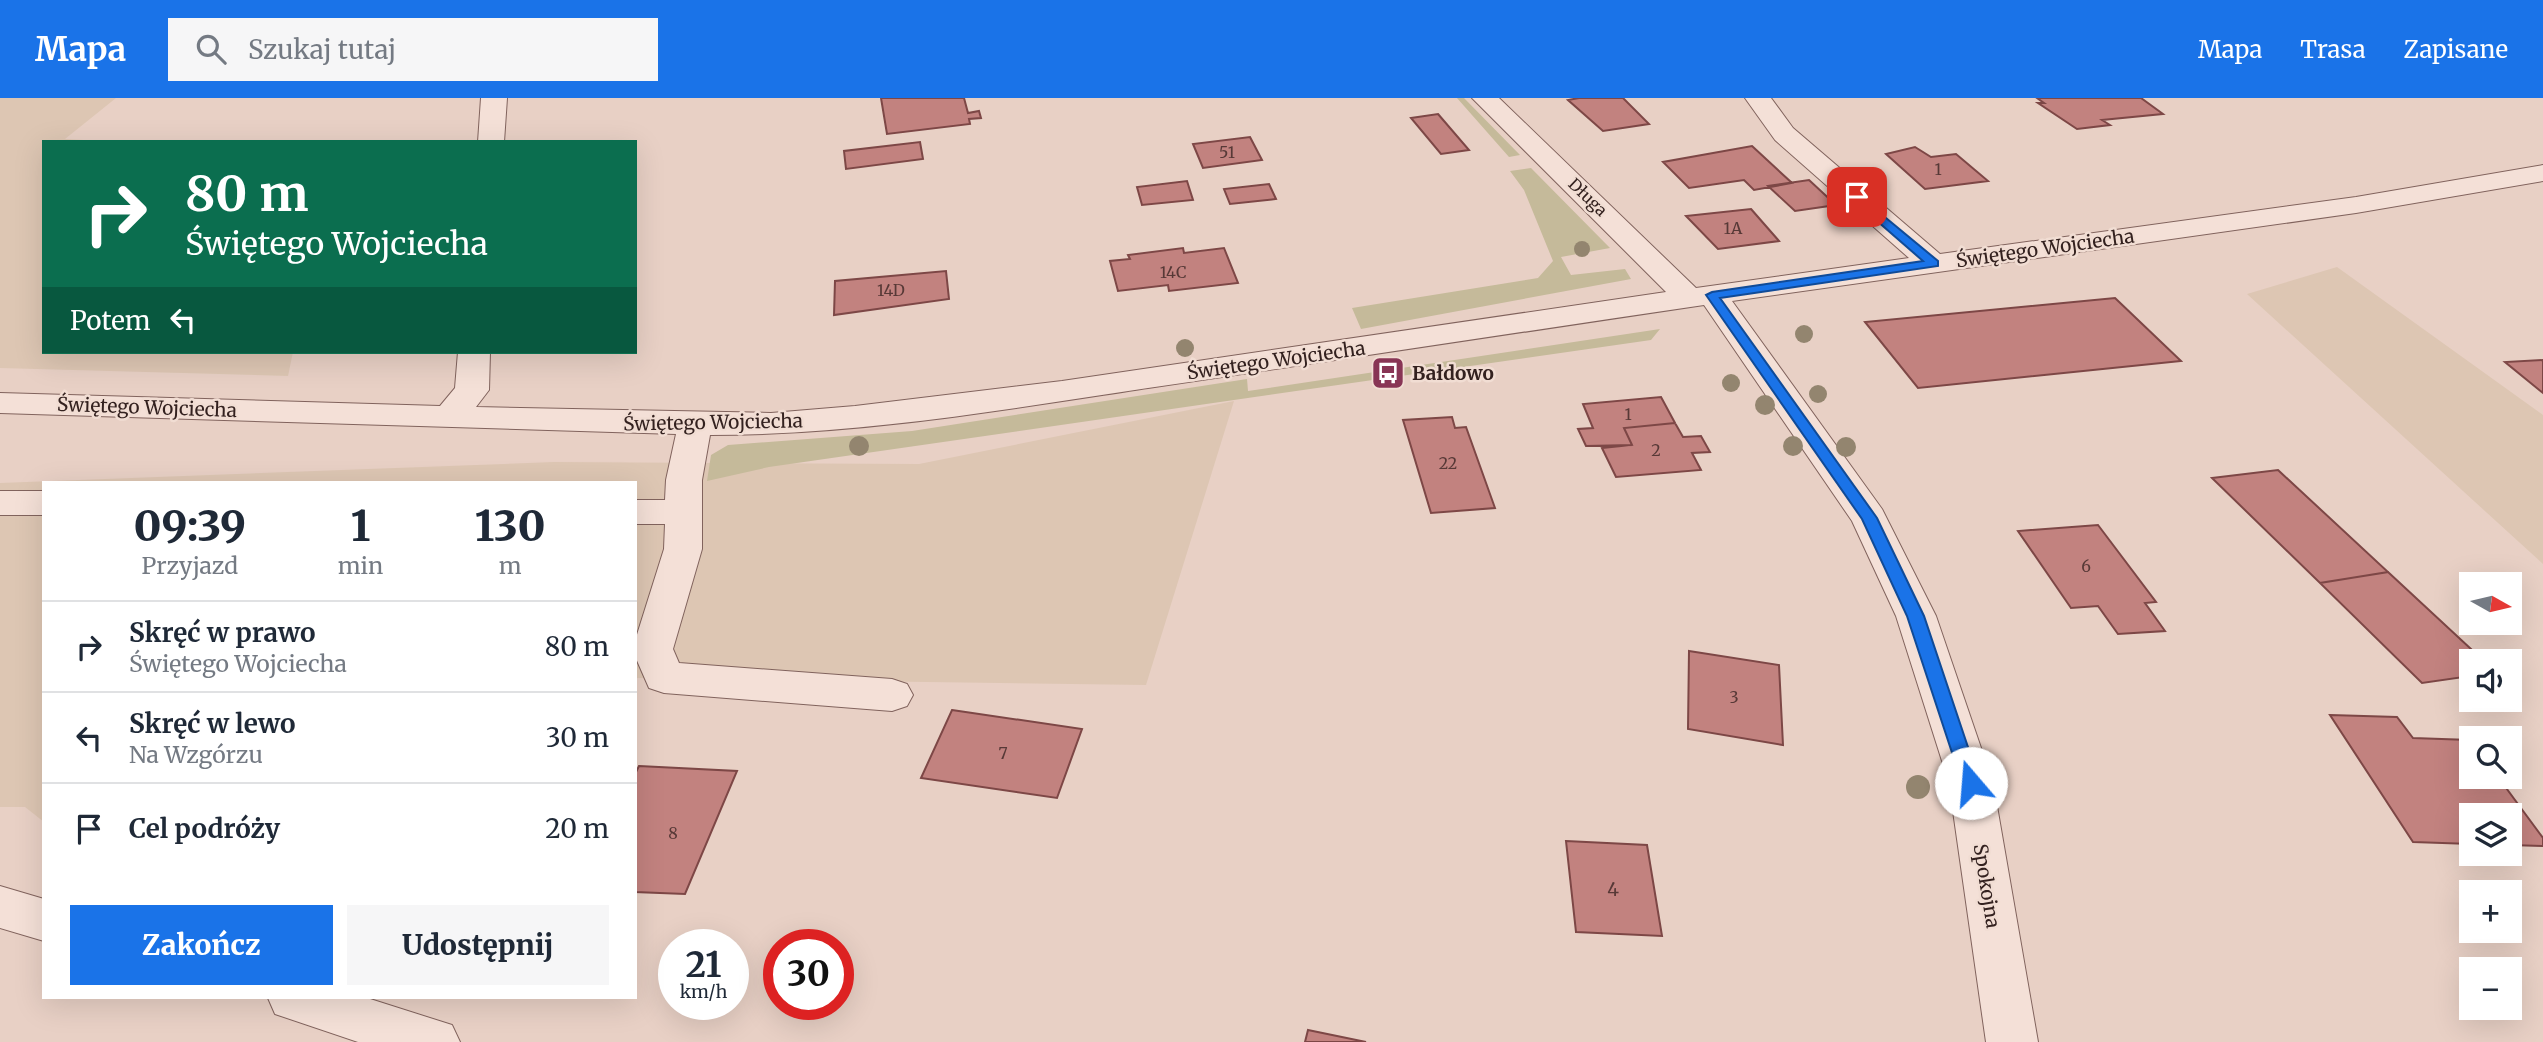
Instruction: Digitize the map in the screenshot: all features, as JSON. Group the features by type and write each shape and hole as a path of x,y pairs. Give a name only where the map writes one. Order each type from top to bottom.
{"street":[{"path":"491,140 494,98"},
{"name":"Długa","path":"1485,98 1700,297"},
{"path":"1758,98 1784,134 1933,264"},
{"name":"Świętego Wojciecha","path":"0,403 695,424 771,424 855,417 1036,394 2356,205 2543,173"},
{"name":"Spokojna","path":"1700,297 1869,518 1916,616 1971,783 2011,1042"},
{"path":"451,415 472,390 474,354"},
{"path":"695,424 684,480 683,549 653,649 664,677 892,695"},
{"path":"0,503 42,503"},
{"path":"637,512 683,512"},
{"path":"0,906 42,919"},
{"path":"296,999 434,1042"}],"shaded area":[{"path":"0,98 116,98 65,139 84,140 42,140 42,354 293,354 288,376 0,368"},
{"path":"1457,98 1464,98 1520,155 1509,157"},
{"path":"1531,168 1610,248 1561,257 1571,275 1625,269 1631,279 1361,329 1352,308 1538,278 1553,261 1524,190 1510,171"},
{"path":"2337,267 2543,415 2543,564 2247,294"},
{"path":"1660,329 1651,340 769,467 707,481 711,455 728,445 912,431 1247,379 1248,391"},
{"path":"1234,401 1146,685 637,678 637,481 53,481 554,462 919,464"},
{"path":"42,481 42,820 25,807 0,807 0,483"}],"building":[{"path":"881,98 964,98 968,113 979,111 981,118 969,119 970,124 887,134"},
{"path":"1623,98 1649,124 1603,131 1568,100"},
{"path":"2037,98 2141,98 2163,114 2102,120 2110,125 2077,129 2038,103 2044,103"},
{"path":"1438,114 1469,150 1441,154 1411,118"},
{"path":"1250,137 1262,160 1203,168 1193,144"},
{"path":"920,142 923,159 846,169 844,151"},
{"path":"1752,146 1792,183 1754,190 1744,180 1689,188 1663,162"},
{"path":"1915,147 1931,157 1956,154 1988,181 1925,189 1886,154"},
{"path":"1809,180 1836,205 1795,211 1768,186"},
{"path":"1187,181 1193,200 1142,205 1137,187"},
{"path":"1269,184 1276,199 1230,204 1224,189"},
{"path":"1751,209 1779,241 1718,249 1686,216"},
{"path":"1183,248 1184,253 1224,248 1238,283 1169,291 1168,285 1118,291 1110,261 1130,259 1128,255"},
{"path":"946,271 949,299 834,315 835,281"},
{"path":"2115,298 2181,361 1918,388 1865,322"},
{"path":"2543,360 2543,393 2505,362"},
{"path":"1661,397 1675,423 1624,428 1632,445 1586,446 1578,429 1593,428 1583,404"},
{"path":"1452,417 1455,428 1466,427 1495,508 1431,513 1403,420"},
{"path":"1675,423 1683,437 1701,436 1710,452 1692,453 1701,470 1616,477 1602,448 1632,445 1624,428"},
{"path":"2278,470 2388,572 2320,583 2212,478"},
{"path":"2098,525 2156,602 2145,603 2165,631 2118,634 2098,606 2071,608 2018,531"},
{"path":"2388,572 2471,649 2459,649 2459,678 2422,683 2320,583"},
{"path":"1689,651 1779,665 1783,745 1688,729"},
{"path":"952,710 1082,729 1057,798 921,778"},
{"path":"2330,715 2397,717 2413,738 2459,740 2459,789 2507,789 2517,803 2459,803 2459,844 2413,842"},
{"path":"639,766 737,771 685,894 637,892"},
{"path":"2522,810 2543,838 2543,846 2522,845"},
{"path":"1566,841 1647,845 1662,936 1576,932"},
{"path":"1308,1030 1366,1042 1305,1042"}],"place":[{"name":"Bałdowo","path":"1388,373"}],"route":[{"path":"1857,197 1933,264 1712,295 1869,518 1916,616 1971,783"}]}
